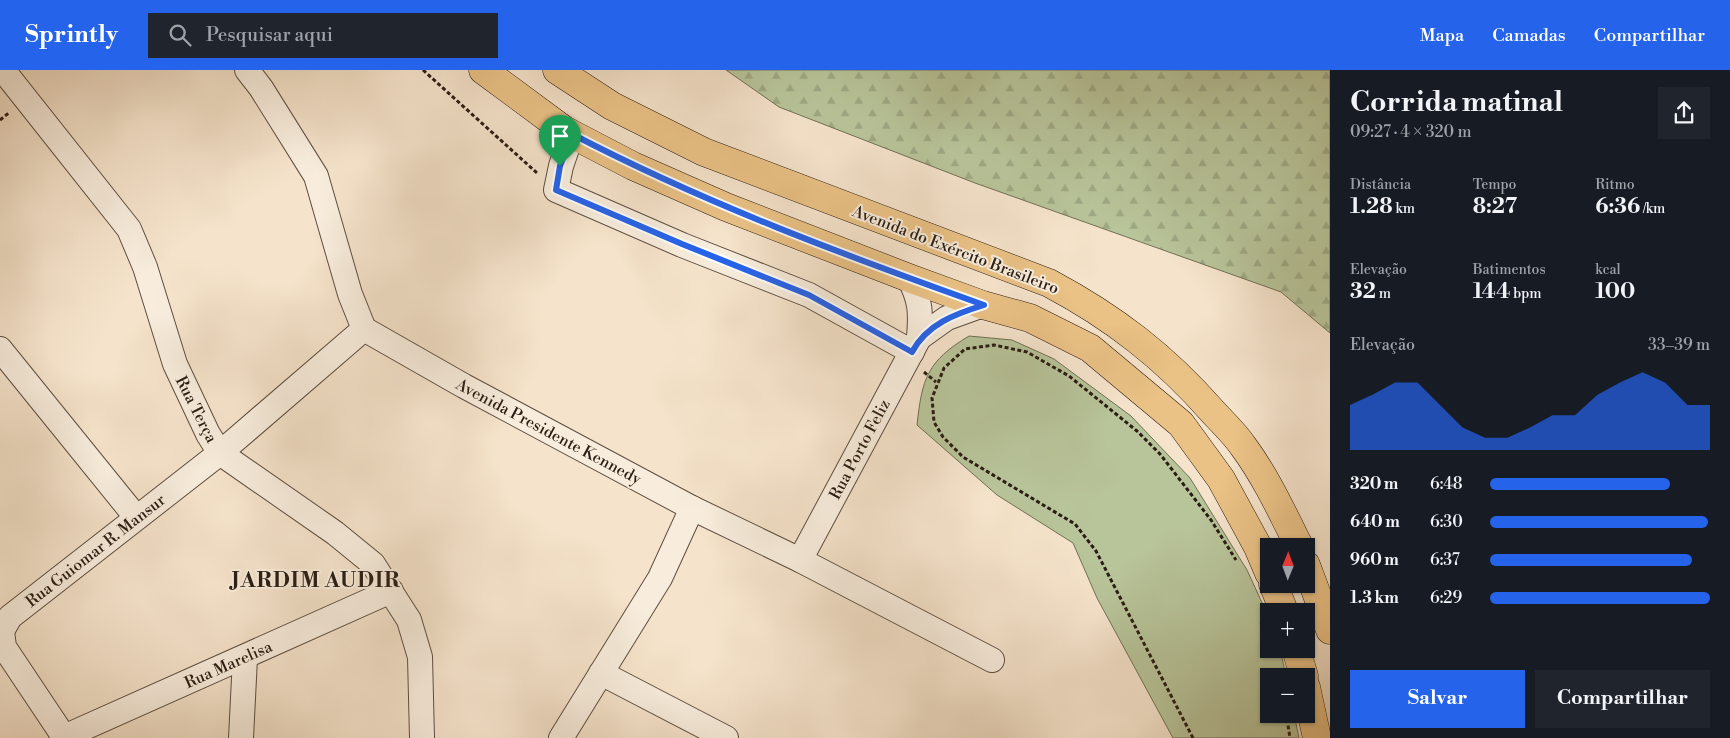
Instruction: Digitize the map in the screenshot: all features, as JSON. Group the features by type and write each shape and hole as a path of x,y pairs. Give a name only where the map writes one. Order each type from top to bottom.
{"main road":[{"path":"483,70 572,134 633,166 726,207 910,278 984,305 1030,318 1090,348 1180,424 1221,479 1260,552"},
{"name":"Avenida do Exército Brasileiro","path":"557,70 612,106 704,152 1049,283 1078,298 1144,342 1192,388 1243,445 1277,500 1295,538"},
{"path":"1030,318 1078,298"},
{"path":"1315,589 1330,630"},
{"path":"1314,723 1317,738"}],"street":[{"name":"Rua Terça","path":"3,70 129,230 145,268 175,364 208,434 220,453 350,545 373,564 392,591 409,620 420,657 422,738"},
{"path":"247,70 261,88 316,176 350,294 364,329"},
{"path":"572,134 560,166 556,190 682,244 809,295 915,345"},
{"name":"Rua Porto Feliz","path":"800,560 915,345 921,316 918,296 910,278"},
{"name":"Rua Porto Feliz","path":"915,345 947,318 984,305"},
{"name":"Rua Guiomar R. Mansur","path":"64,738 4,646 2,631 10,617 220,453 364,329"},
{"name":"Avenida Presidente Kennedy","path":"364,329 464,386 692,508 800,560 992,660"},
{"path":"0,349 136,517"},
{"path":"560,738 660,578 692,508"},
{"name":"Rua Marelisa","path":"64,738 392,591"},
{"path":"241,738 244,658"},
{"path":"601,673 726,738"}],"path":[{"path":"423,70 556,190"},
{"path":"1193,738 1096,551 1083,532 1075,524 963,457 943,437 934,422 932,398 936,382 944,368 965,349 994,345 1027,352 1069,376 1137,431 1160,454 1211,520 1240,567"},
{"path":"924,372 936,382"},
{"path":"1288,723 1290,738"}],"green space":[{"path":"726,70 1330,70 1330,333 1281,292 975,183 779,107"},
{"path":"969,336 1012,340 1054,359 1131,416 1190,478 1247,570 1262,603 1260,603 1260,658 1282,658 1284,668 1260,668 1260,723 1296,723 1299,738 1173,738 1097,598 1073,543 997,495 917,425 921,395 929,373 935,363 955,345"}],"district":[{"name":"JARDIM AUDIR","path":"316,580"}],"route":[{"path":"572,134 633,166 726,207 984,305 947,318 919,338 912,352 809,295 682,244 556,190 560,166 572,134"}]}
